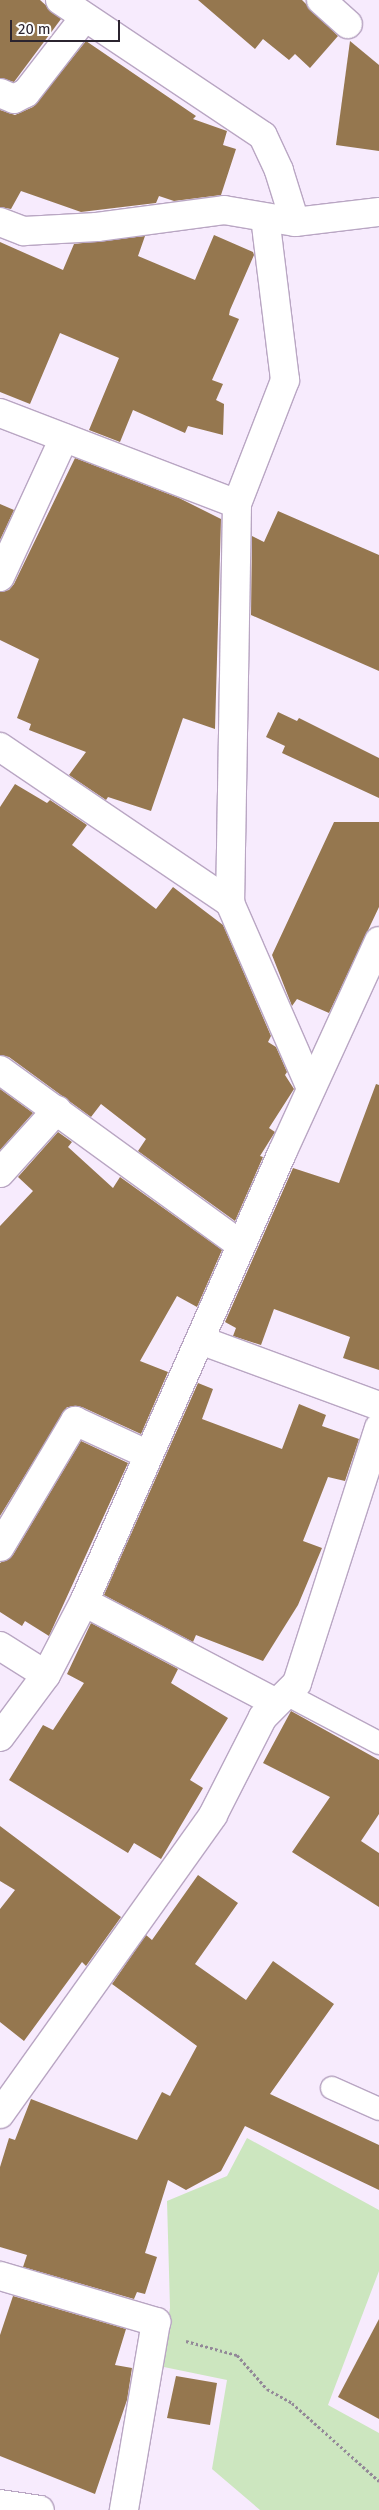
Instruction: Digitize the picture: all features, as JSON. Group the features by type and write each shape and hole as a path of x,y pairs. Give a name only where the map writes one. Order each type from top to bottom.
{"street":[{"path":"60,0 263,136 279,171 295,222"},
{"path":"322,0 348,24"},
{"path":"0,93 14,100 26,93 85,17"},
{"path":"0,222 24,231 97,227 224,210 295,222 379,212"},
{"path":"265,218 285,380 237,504 230,903 311,1088"},
{"path":"0,413 237,504"},
{"path":"0,578 64,438"},
{"path":"0,747 230,903"},
{"path":"0,1737 46,1676 84,1602 311,1088 369,989 379,941"},
{"path":"0,1070 241,1245"},
{"path":"0,1173 57,1110"},
{"path":"200,1340 379,1406"},
{"path":"0,1547 75,1421 149,1455"},
{"path":"0,2114 213,1815 263,1718 297,1683 379,1428"},
{"path":"84,1602 281,1698"},
{"path":"0,1646 46,1676"},
{"path":"0,2276 156,2322 124,2510"},
{"path":"0,2504 40,2510"}],"lane":[{"path":"281,1698 379,1743"},
{"path":"332,2088 379,2109"}],"path":[{"path":"154,2335 236,2355 267,2389 292,2404 379,2481"}],"green space":[{"path":"247,2138 379,2210 379,2271 328,2405 379,2433 379,2510 260,2510 212,2469 227,2380 159,2366 170,2308 167,2201 227,2176"}],"building":[{"path":"0,0 40,0 61,19 14,82 0,78"},
{"path":"198,0 302,0 338,36 310,68 295,54 289,60 263,39 255,49"},
{"path":"86,41 196,116 193,119 227,131 223,145 236,149 221,195 174,201 159,196 156,203 81,212 21,191 11,209 0,207 0,110 15,115 33,107"},
{"path":"350,41 379,65 379,151 336,145"},
{"path":"214,235 253,252 254,255 230,310 229,315 239,319 212,380 223,384 216,400 224,404 223,435 188,426 185,433 133,410 120,442 89,430 119,358 60,333 30,404 0,392 0,242 63,270 74,244 145,236 138,256 195,280"},
{"path":"75,458 179,498 221,519 215,729 183,718 151,811 108,797 106,800 69,775 86,752 29,730 31,724 17,718 39,659 0,640 0,592 9,590 14,584"},
{"path":"0,504 14,510 0,540"},
{"path":"278,511 379,555 379,671 251,615 252,536 264,542"},
{"path":"278,712 297,721 299,718 379,758 379,798 282,753 285,746 266,737"},
{"path":"15,784 47,803 50,800 87,825 72,845 156,909 173,887 223,925 271,1036 268,1042 276,1047 287,1072 285,1075 294,1089 269,1128 275,1132 260,1156 263,1157 235,1221 138,1151 146,1139 101,1104 91,1117 9,1057 0,1055 0,807"},
{"path":"334,822 379,822 379,907 329,1013 297,999 292,1006 272,955"},
{"path":"376,1084 379,1085 379,1370 343,1358 350,1337 274,1309 261,1345 233,1336 236,1328 225,1322 293,1168 339,1183"},
{"path":"0,1089 33,1113 0,1150"},
{"path":"58,1132 72,1142 68,1147 113,1188 120,1177 222,1250 197,1307 177,1296 140,1361 168,1372 141,1434 82,1407 67,1407 0,1516 0,1226 33,1191 18,1177"},
{"path":"198,1383 213,1389 202,1419 282,1449 299,1404 326,1415 322,1426 359,1439 345,1481 328,1477 303,1541 322,1548 298,1605 263,1661 196,1635 193,1642 104,1595"},
{"path":"81,1441 128,1463 49,1636 25,1621 22,1626 0,1612 0,1563 13,1555"},
{"path":"91,1623 178,1669 171,1683 228,1718 190,1780 203,1788 161,1859 134,1843 128,1853 9,1780 43,1725 53,1730 84,1683 67,1674"},
{"path":"291,1711 379,1760 379,1814 361,1841 379,1853 379,1907 292,1852 330,1797 263,1763"},
{"path":"0,1826 121,1917 86,1966 82,1962 24,2041 0,2022 0,1909 15,1890 0,1881"},
{"path":"198,1875 238,1903 195,1964 246,2000 273,1961 334,2004 270,2094 379,2145 379,2190 245,2126 221,2171 186,2190 168,2180 145,2253 157,2257 145,2294 137,2292 134,2299 23,2267 27,2255 0,2247 0,2167 9,2138 15,2140 31,2099 137,2140 162,2092 170,2096 197,2046 112,1984 146,1935 152,1940"},
{"path":"13,2296 126,2329 115,2365 132,2368 127,2400 95,2494 0,2456 0,2335"},
{"path":"379,2319 379,2419 338,2397"},
{"path":"176,2376 217,2383 210,2425 167,2418"}]}
